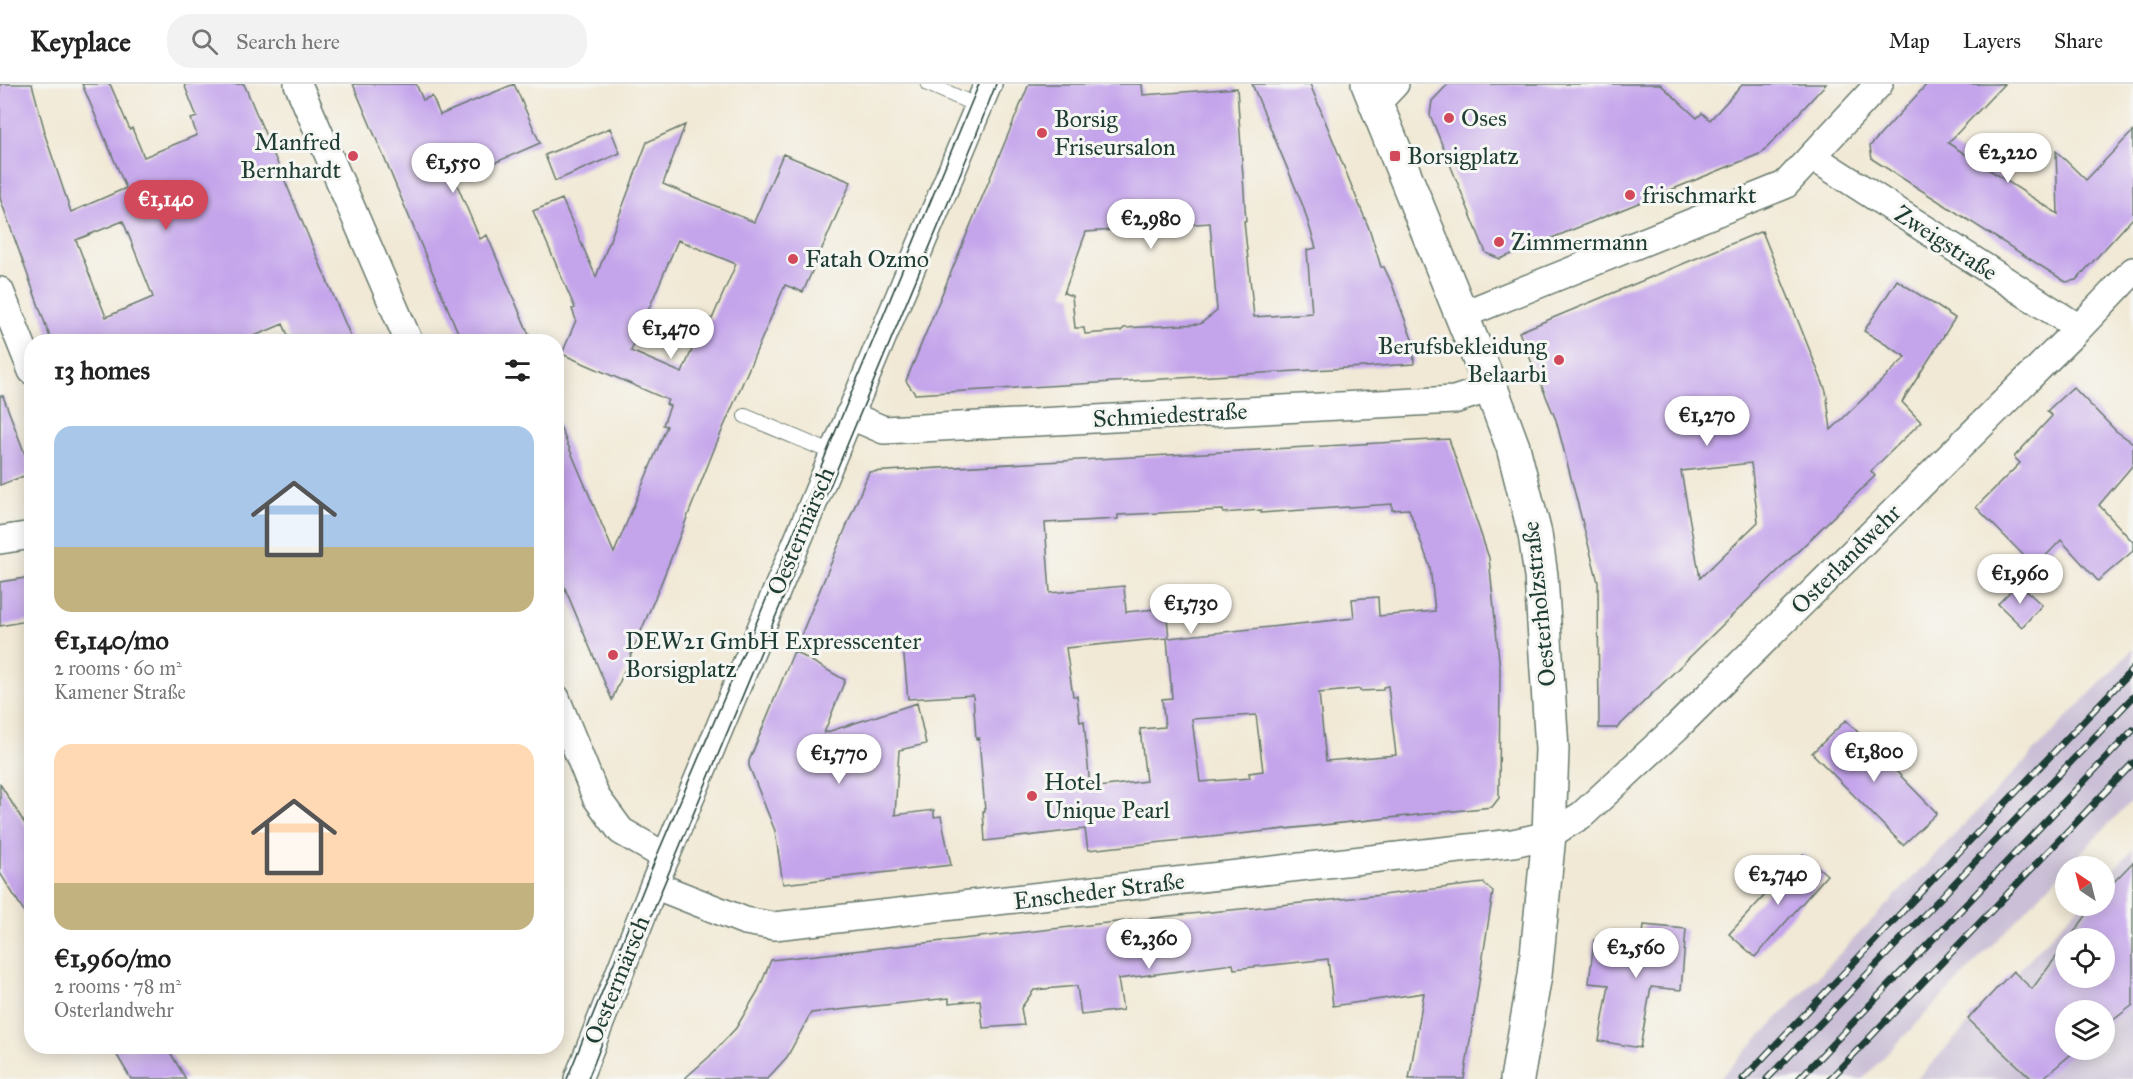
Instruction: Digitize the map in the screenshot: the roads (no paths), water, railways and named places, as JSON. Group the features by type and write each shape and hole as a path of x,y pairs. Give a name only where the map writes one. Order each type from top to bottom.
{"street":[{"path":"298,84 406,334"},
{"path":"1462,315 1785,185 1879,84"},
{"name":"Oesterholzstraße","path":"1379,91 1513,447 1535,534 1541,576 1552,749 1549,835 1534,975 1517,1079"},
{"name":"Oestermärsch","path":"578,1079 654,885 983,95"},
{"name":"Zweigstraße","path":"1813,157 2079,328"},
{"name":"Osterlandwehr","path":"1549,835 1582,815 1676,728 2133,272"},
{"path":"0,291 24,351"},
{"name":"Schmiedestraße","path":"849,415 884,430 1454,400 1491,388"},
{"path":"0,540 24,536"},
{"path":"564,718 596,797 621,831 666,857"},
{"name":"Enscheder Straße","path":"654,885 745,921 774,926 1514,843 1549,835"}],"lane":[{"path":"928,84 983,95"},
{"path":"745,416 833,453"}],"tram line":[{"path":"567,1079 658,853 760,614 979,84"},
{"path":"588,1079 662,889 996,84"}],"railway":[{"path":"1743,1079 2133,669"},
{"path":"1767,1079 2133,697"},
{"path":"1799,1079 2133,730"},
{"path":"1830,1079 2133,763"}],"place":[{"name":"Oses","path":"1449,118"},
{"name":"Borsig Friseursalon","path":"1042,133"},
{"name":"Manfred Bernhardt","path":"353,156"},
{"name":"Borsigplatz","path":"1395,156"},
{"name":"frischmarkt","path":"1630,195"},
{"name":"Zimmermann","path":"1499,242"},
{"name":"Fatah Ozmo","path":"793,259"},
{"name":"Berufsbekleidung Belaarbi","path":"1559,360"},
{"name":"DEW21 GmbH Expresscenter Borsigplatz","path":"613,655"},
{"name":"Hotel Unique Pearl","path":"1032,796"}]}
